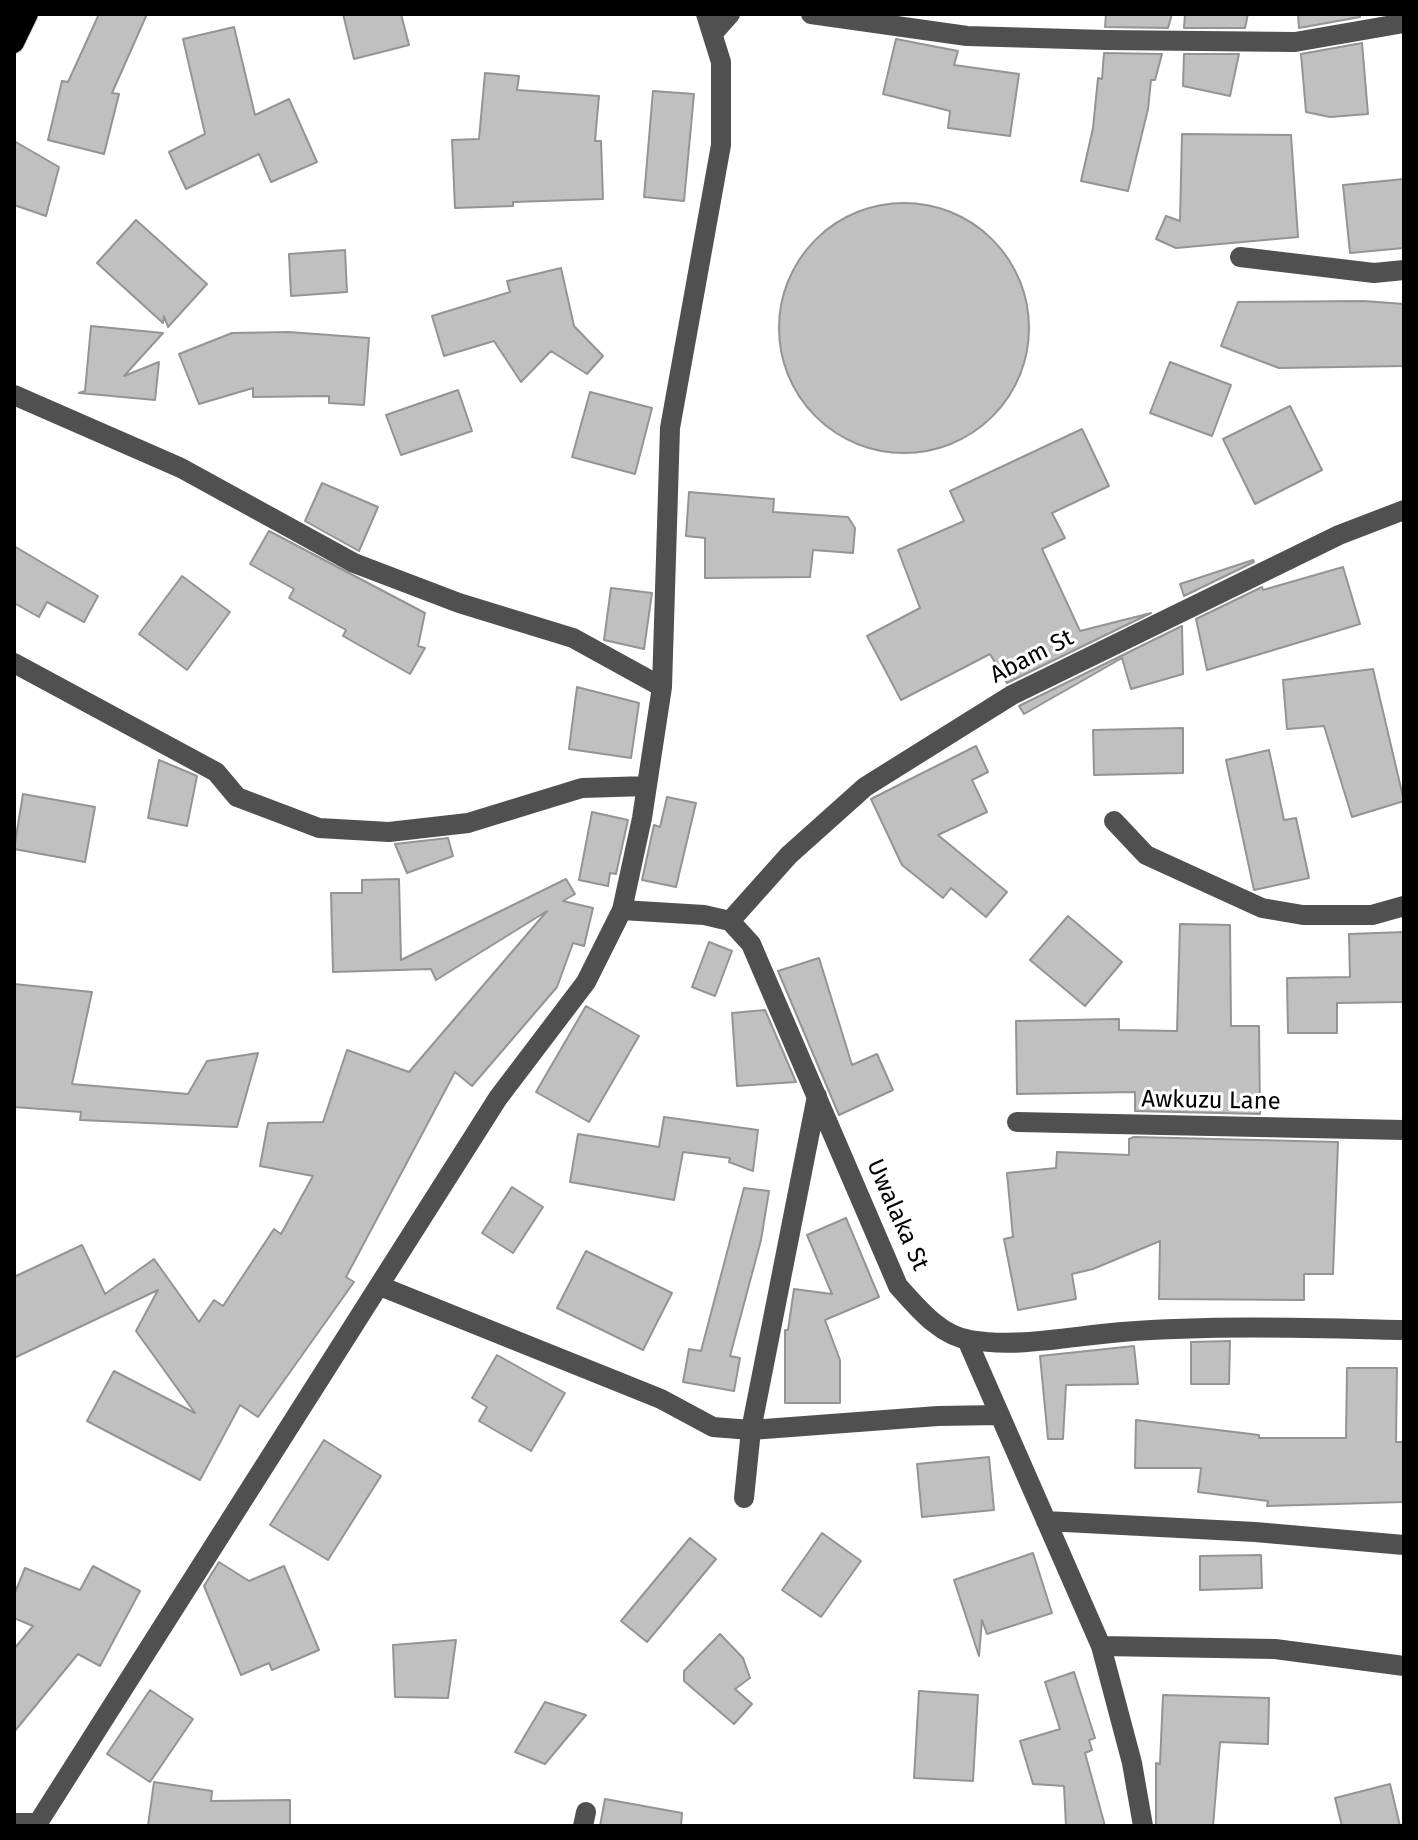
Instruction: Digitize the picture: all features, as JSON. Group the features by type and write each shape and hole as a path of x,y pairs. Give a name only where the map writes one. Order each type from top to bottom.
{"main road":[{"path":"14,43 28,14"}],"street":[{"path":"14,1823 37,1824 498,1098 586,982 622,910 647,786 662,687 670,428 721,145 721,62 710,23 730,14"},
{"path":"811,14 967,36 1105,40 1295,42 1404,23"},
{"path":"1240,257 1374,273 1404,270"},
{"path":"14,395 181,468 354,563 459,603 573,638 662,687"},
{"name":"Abam St","path":"730,921 789,855 865,787 1012,695 1339,535 1404,510"},
{"path":"14,663 216,772 237,797 319,828 389,832 468,823 582,788 647,786"},
{"path":"1114,821 1146,855 1262,908 1303,915 1372,915 1404,906"},
{"path":"622,910 704,915 730,921"},
{"name":"Uwalaka St","path":"730,921 751,944 898,1286 929,1320 967,1340 1022,1342 1124,1332 1270,1328 1404,1330"},
{"path":"744,1498 751,1430 817,1096"},
{"name":"Awkuzu Lane","path":"1017,1122 1404,1130"},
{"path":"380,1286 661,1399 713,1427 751,1430 938,1416 1000,1415"},
{"path":"967,1340 1101,1646 1132,1763 1143,1826"},
{"path":"1046,1521 1255,1532 1404,1545"},
{"path":"1101,1646 1275,1649 1404,1666"}],"building":[{"path":"99,14 147,14 112,93 119,94 104,154 48,140 62,81 68,82"},
{"path":"343,14 401,14 409,45 354,59"},
{"path":"1106,14 1172,14 1168,28 1105,27"},
{"path":"1185,14 1248,14 1245,28 1184,28"},
{"path":"1298,14 1360,14 1360,17 1299,28"},
{"path":"234,27 255,115 289,99 317,162 271,182 259,154 186,189 169,152 205,134 183,39"},
{"path":"896,39 958,51 954,65 1019,74 1010,136 948,128 950,111 883,94"},
{"path":"1362,43 1368,114 1330,117 1306,112 1301,54"},
{"path":"1104,53 1162,54 1155,80 1151,80 1148,109 1128,191 1081,181 1093,128 1098,78 1102,79"},
{"path":"1184,54 1239,54 1230,96 1183,86"},
{"path":"485,73 519,76 517,90 599,96 595,141 601,141 603,199 513,202 513,206 455,208 452,140 479,139"},
{"path":"653,91 694,94 684,201 644,197"},
{"path":"1182,134 1291,135 1298,237 1176,248 1156,239 1166,216 1180,221"},
{"path":"14,141 59,167 46,216 14,205"},
{"path":"1404,179 1404,248 1350,253 1343,185"},
{"path":"892,203 916,203 952,212 974,224 1001,249 1020,280 1027,304 1027,352 1020,376 1008,398 983,425 940,448 916,453 892,453 856,444 834,432 807,407 784,364 779,340 779,316 788,280 800,258 825,231 868,208"},
{"path":"136,220 207,284 168,327 164,316 163,323 97,263"},
{"path":"345,250 347,292 291,296 289,254"},
{"path":"561,268 574,326 603,356 587,374 551,351 521,382 494,341 444,356 432,316 510,292 507,281"},
{"path":"1364,301 1404,304 1404,366 1279,368 1221,346 1238,302"},
{"path":"91,326 163,333 124,376 159,362 155,400 79,393 85,391"},
{"path":"289,332 369,338 364,405 329,403 329,396 253,397 253,388 199,404 179,354 232,333"},
{"path":"1170,362 1231,385 1212,436 1150,413"},
{"path":"458,390 472,431 401,455 386,415"},
{"path":"590,392 652,408 635,474 572,457"},
{"path":"1290,406 1322,470 1255,504 1223,439"},
{"path":"1082,429 1109,486 1052,513 1065,538 1042,549 1080,631 1151,613 1007,683 990,654 901,700 867,636 920,608 898,550 964,521 950,491"},
{"path":"322,483 378,507 359,551 305,521"},
{"path":"689,492 774,499 773,512 848,517 855,528 853,553 813,550 810,577 705,578 705,538 686,536"},
{"path":"269,531 425,613 418,646 425,648 410,674 343,636 346,630 289,598 294,589 250,564"},
{"path":"14,546 98,596 84,622 47,602 39,617 14,603"},
{"path":"1254,562 1184,596 1180,584"},
{"path":"1343,567 1360,624 1207,670 1196,619 1262,587 1263,590"},
{"path":"182,576 230,612 187,670 139,634"},
{"path":"611,588 652,593 644,649 604,640"},
{"path":"1182,626 1183,674 1131,689 1122,658 1024,714 1019,706"},
{"path":"1373,669 1404,801 1352,817 1324,726 1287,729 1283,680"},
{"path":"577,687 639,703 631,758 569,749"},
{"path":"1183,728 1183,773 1094,775 1093,730"},
{"path":"976,746 988,772 972,780 987,812 938,835 1007,892 986,917 951,888 943,898 902,865 871,799"},
{"path":"1269,750 1284,820 1296,818 1309,878 1254,890 1226,760"},
{"path":"159,760 197,776 187,826 148,818"},
{"path":"23,794 95,807 85,862 14,849"},
{"path":"667,797 696,803 676,887 642,880 654,825 660,827"},
{"path":"592,812 628,820 616,874 610,873 608,886 579,880"},
{"path":"448,838 453,856 407,873 395,844"},
{"path":"399,879 401,960 566,879 575,894 563,901 593,908 584,946 573,943 557,987 472,1086 455,1072 346,1277 354,1282 258,1417 240,1405 200,1480 87,1421 114,1371 195,1413 136,1331 158,1290 14,1358 14,1277 82,1245 105,1294 154,1259 199,1322 214,1300 223,1306 274,1229 281,1234 313,1176 260,1166 268,1123 323,1122 347,1050 409,1072 547,911 436,980 431,969 333,972 331,893 362,893 362,880"},
{"path":"1068,916 1122,962 1085,1006 1030,960"},
{"path":"1180,924 1230,925 1231,1026 1259,1026 1260,1114 1135,1111 1135,1092 1017,1094 1016,1021 1119,1019 1119,1030 1177,1031"},
{"path":"1404,932 1404,1002 1337,1003 1337,1033 1288,1033 1287,978 1350,977 1349,934"},
{"path":"709,942 732,951 715,996 692,987"},
{"path":"819,958 852,1065 877,1054 893,1090 839,1115 778,971"},
{"path":"14,984 92,992 72,1084 188,1094 207,1061 258,1053 237,1127 80,1120 81,1112 14,1107"},
{"path":"586,1006 639,1036 589,1122 536,1092"},
{"path":"765,1010 796,1082 737,1086 732,1013"},
{"path":"664,1117 758,1130 753,1171 729,1162 730,1158 683,1152 674,1200 570,1182 578,1134 659,1147"},
{"path":"1129,1139 1338,1142 1333,1274 1304,1274 1304,1300 1159,1299 1160,1241 1093,1269 1072,1274 1076,1299 1018,1310 1004,1239 1013,1237 1007,1173 1056,1168 1057,1152 1129,1155"},
{"path":"512,1187 543,1207 513,1253 482,1233"},
{"path":"744,1188 769,1191 761,1240 730,1356 740,1358 734,1391 683,1382 689,1349 701,1351"},
{"path":"846,1218 879,1297 825,1320 840,1360 840,1403 785,1403 785,1330 788,1330 794,1289 832,1294 807,1235"},
{"path":"586,1251 672,1293 643,1350 557,1308"},
{"path":"1230,1341 1229,1384 1191,1384 1191,1342"},
{"path":"1134,1346 1138,1384 1066,1385 1063,1439 1048,1439 1040,1356"},
{"path":"497,1355 565,1393 531,1451 479,1421 487,1407 472,1398"},
{"path":"1347,1368 1397,1368 1396,1442 1404,1442 1404,1502 1267,1506 1268,1501 1198,1492 1201,1468 1135,1468 1136,1420 1259,1435 1259,1438 1346,1438"},
{"path":"324,1440 381,1476 328,1560 270,1525"},
{"path":"989,1457 994,1510 922,1517 917,1464"},
{"path":"822,1533 861,1561 821,1617 782,1590"},
{"path":"690,1538 716,1559 647,1642 621,1621"},
{"path":"1033,1553 1052,1613 987,1634 982,1620 979,1656 954,1580"},
{"path":"1261,1555 1262,1588 1200,1590 1200,1556"},
{"path":"219,1562 249,1581 284,1566 319,1650 272,1670 269,1663 241,1675 204,1586"},
{"path":"93,1566 140,1591 100,1666 78,1654 14,1732 14,1649 33,1626 14,1618 14,1595 25,1568 80,1590"},
{"path":"720,1634 743,1658 750,1678 735,1689 752,1704 734,1724 684,1681 684,1671"},
{"path":"456,1640 448,1698 395,1697 393,1645"},
{"path":"1074,1672 1095,1738 1089,1740 1092,1750 1085,1753 1105,1826 1066,1826 1064,1786 1033,1784 1020,1741 1060,1729 1045,1682"},
{"path":"150,1690 193,1719 150,1782 107,1754"},
{"path":"919,1691 978,1695 973,1781 914,1778"},
{"path":"1163,1695 1269,1698 1268,1744 1220,1742 1213,1826 1156,1826 1156,1763 1160,1764"},
{"path":"545,1702 586,1715 545,1764 515,1752"},
{"path":"154,1782 212,1791 211,1801 290,1800 290,1826 148,1826"},
{"path":"1390,1784 1400,1826 1342,1826 1335,1798"},
{"path":"605,1799 682,1813 681,1826 600,1826"}]}
